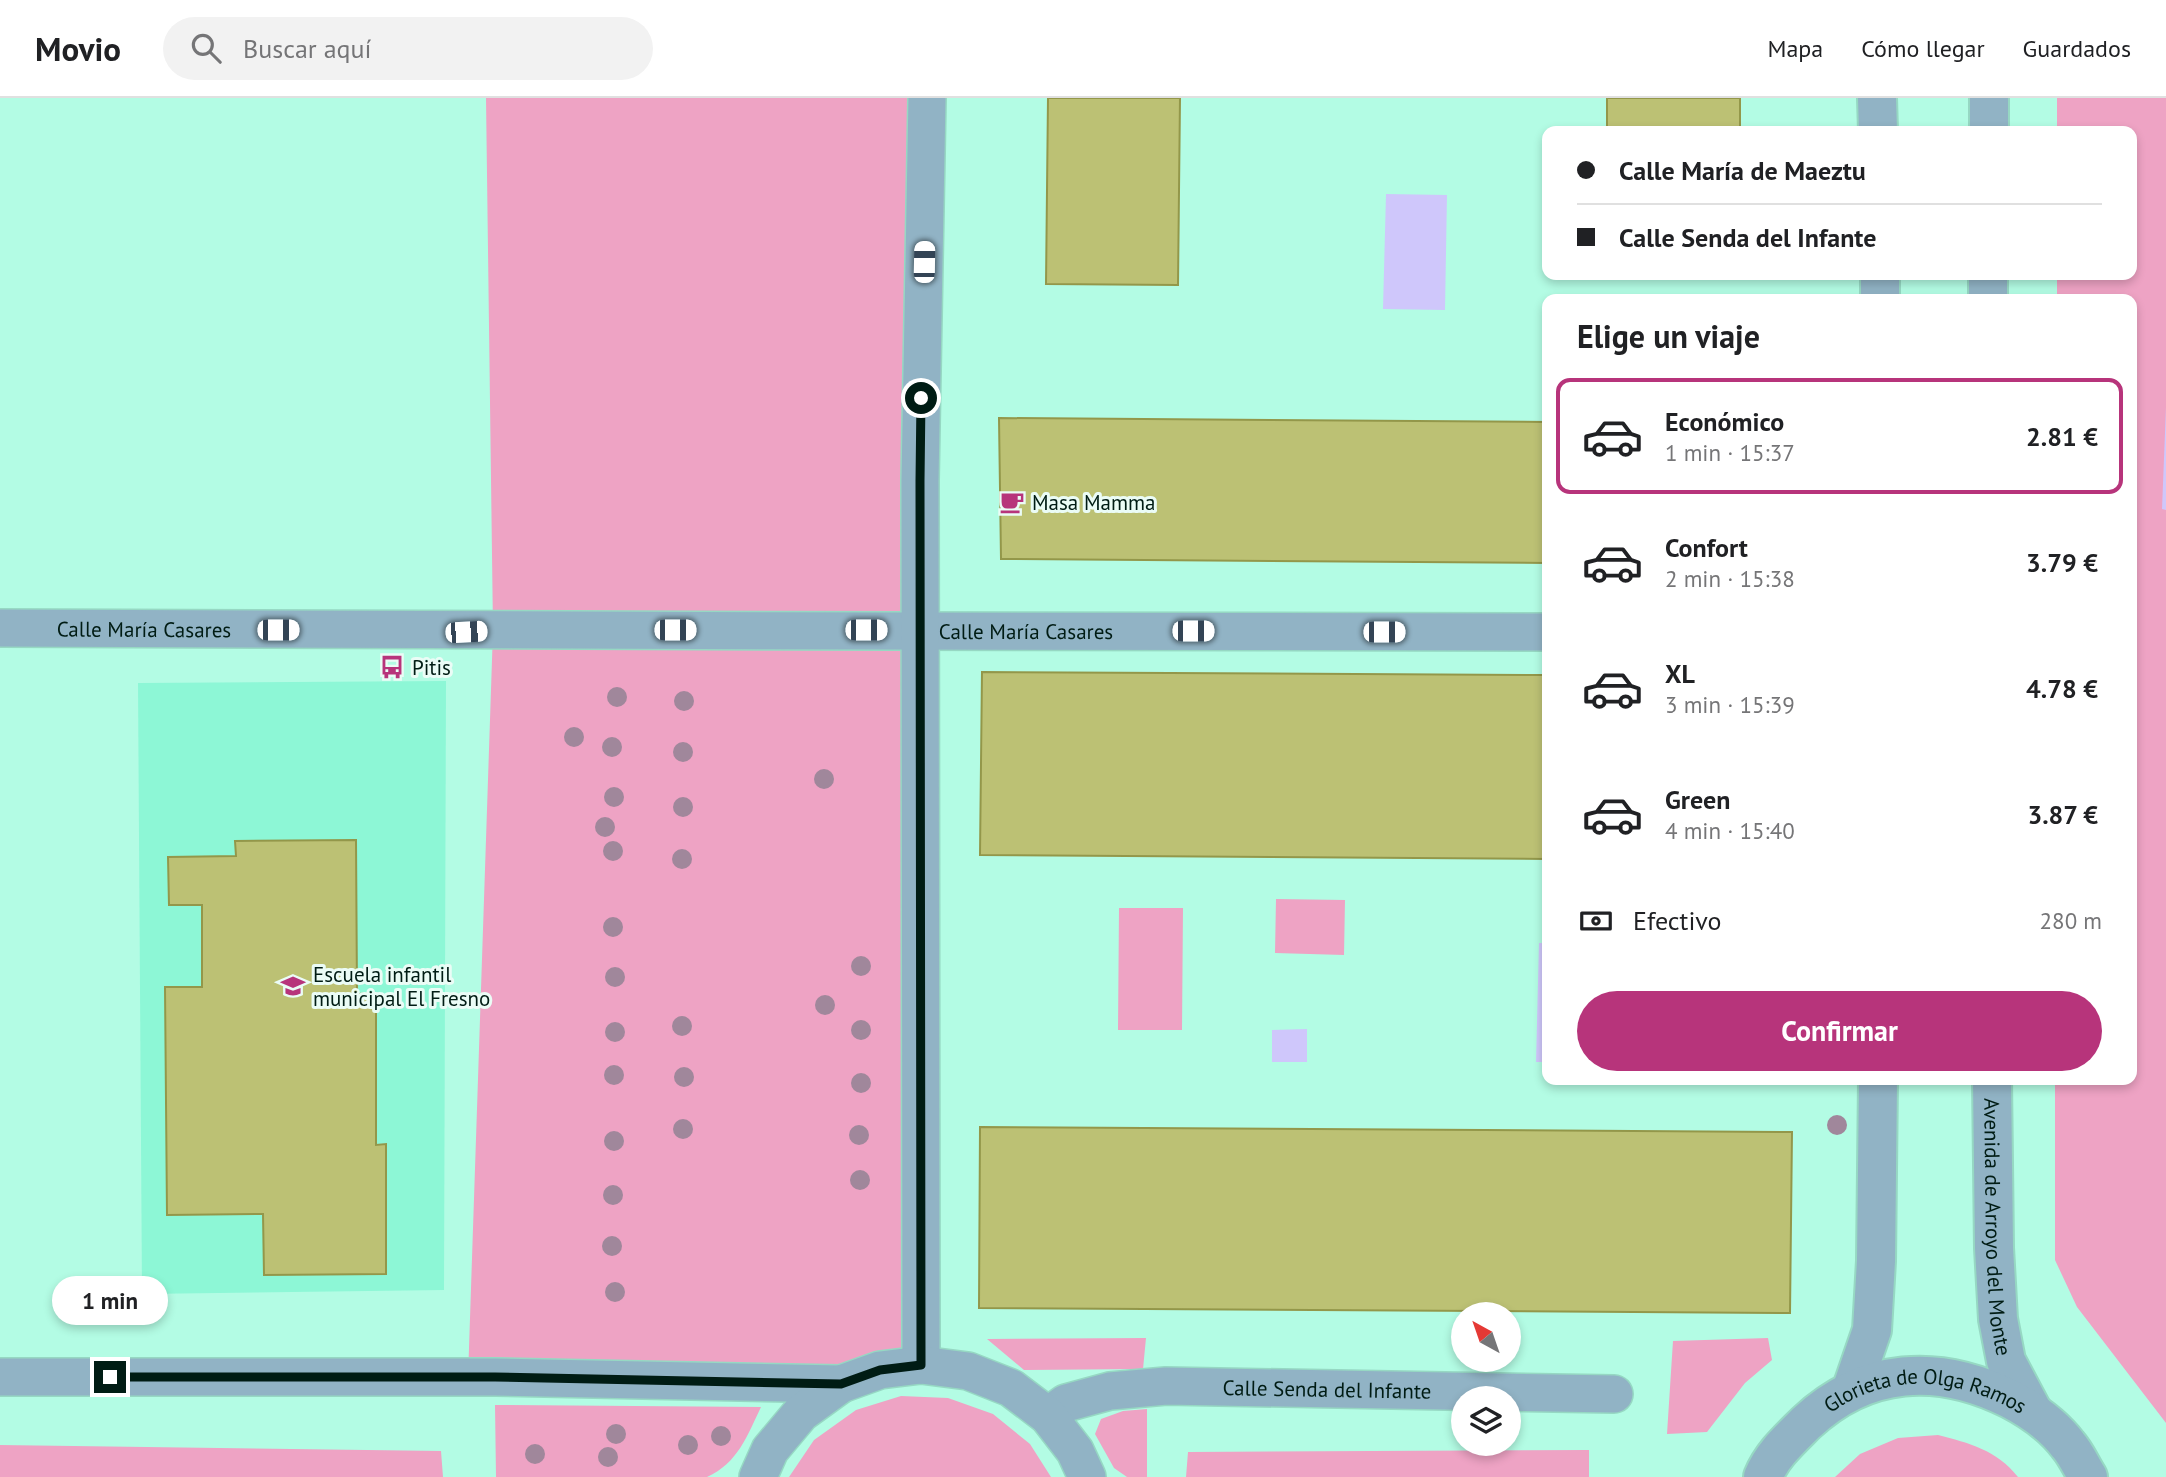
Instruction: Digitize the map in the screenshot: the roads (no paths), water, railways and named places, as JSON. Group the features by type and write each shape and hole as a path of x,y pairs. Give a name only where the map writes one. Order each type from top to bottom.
{"street":[{"path":"921,1365 920,481 926,98"},
{"path":"1877,98 1878,126"},
{"path":"1989,98 1989,126"},
{"name":"Calle María Casares","path":"0,628 466,632 1542,632"},
{"path":"1851,1391 1872,1330 1876,1261 1878,1085"},
{"name":"Avenida de Arroyo del Monte","path":"1992,1085 1994,1248 1998,1320 2006,1361 2032,1410"},
{"path":"758,1477 769,1450 800,1413 841,1384 880,1370 921,1365 968,1371 1011,1388 1048,1416 1075,1451 1087,1477"},
{"name":"Glorieta de Olga Ramos","path":"1759,1471 1822,1409 1851,1391 1885,1378 1923,1374 1958,1378 1987,1388 2032,1410 2068,1444 2088,1477"},
{"path":"0,1377 495,1377 841,1384"},
{"name":"Calle Senda del Infante","path":"1048,1416 1066,1403 1110,1391 1166,1386 1614,1394"}],"place":[{"name":"Masa Mamma","path":"1012,502"},
{"name":"Pitis","path":"392,667"},
{"name":"Escuela infantil municipal El Fresno","path":"293,986"}]}
